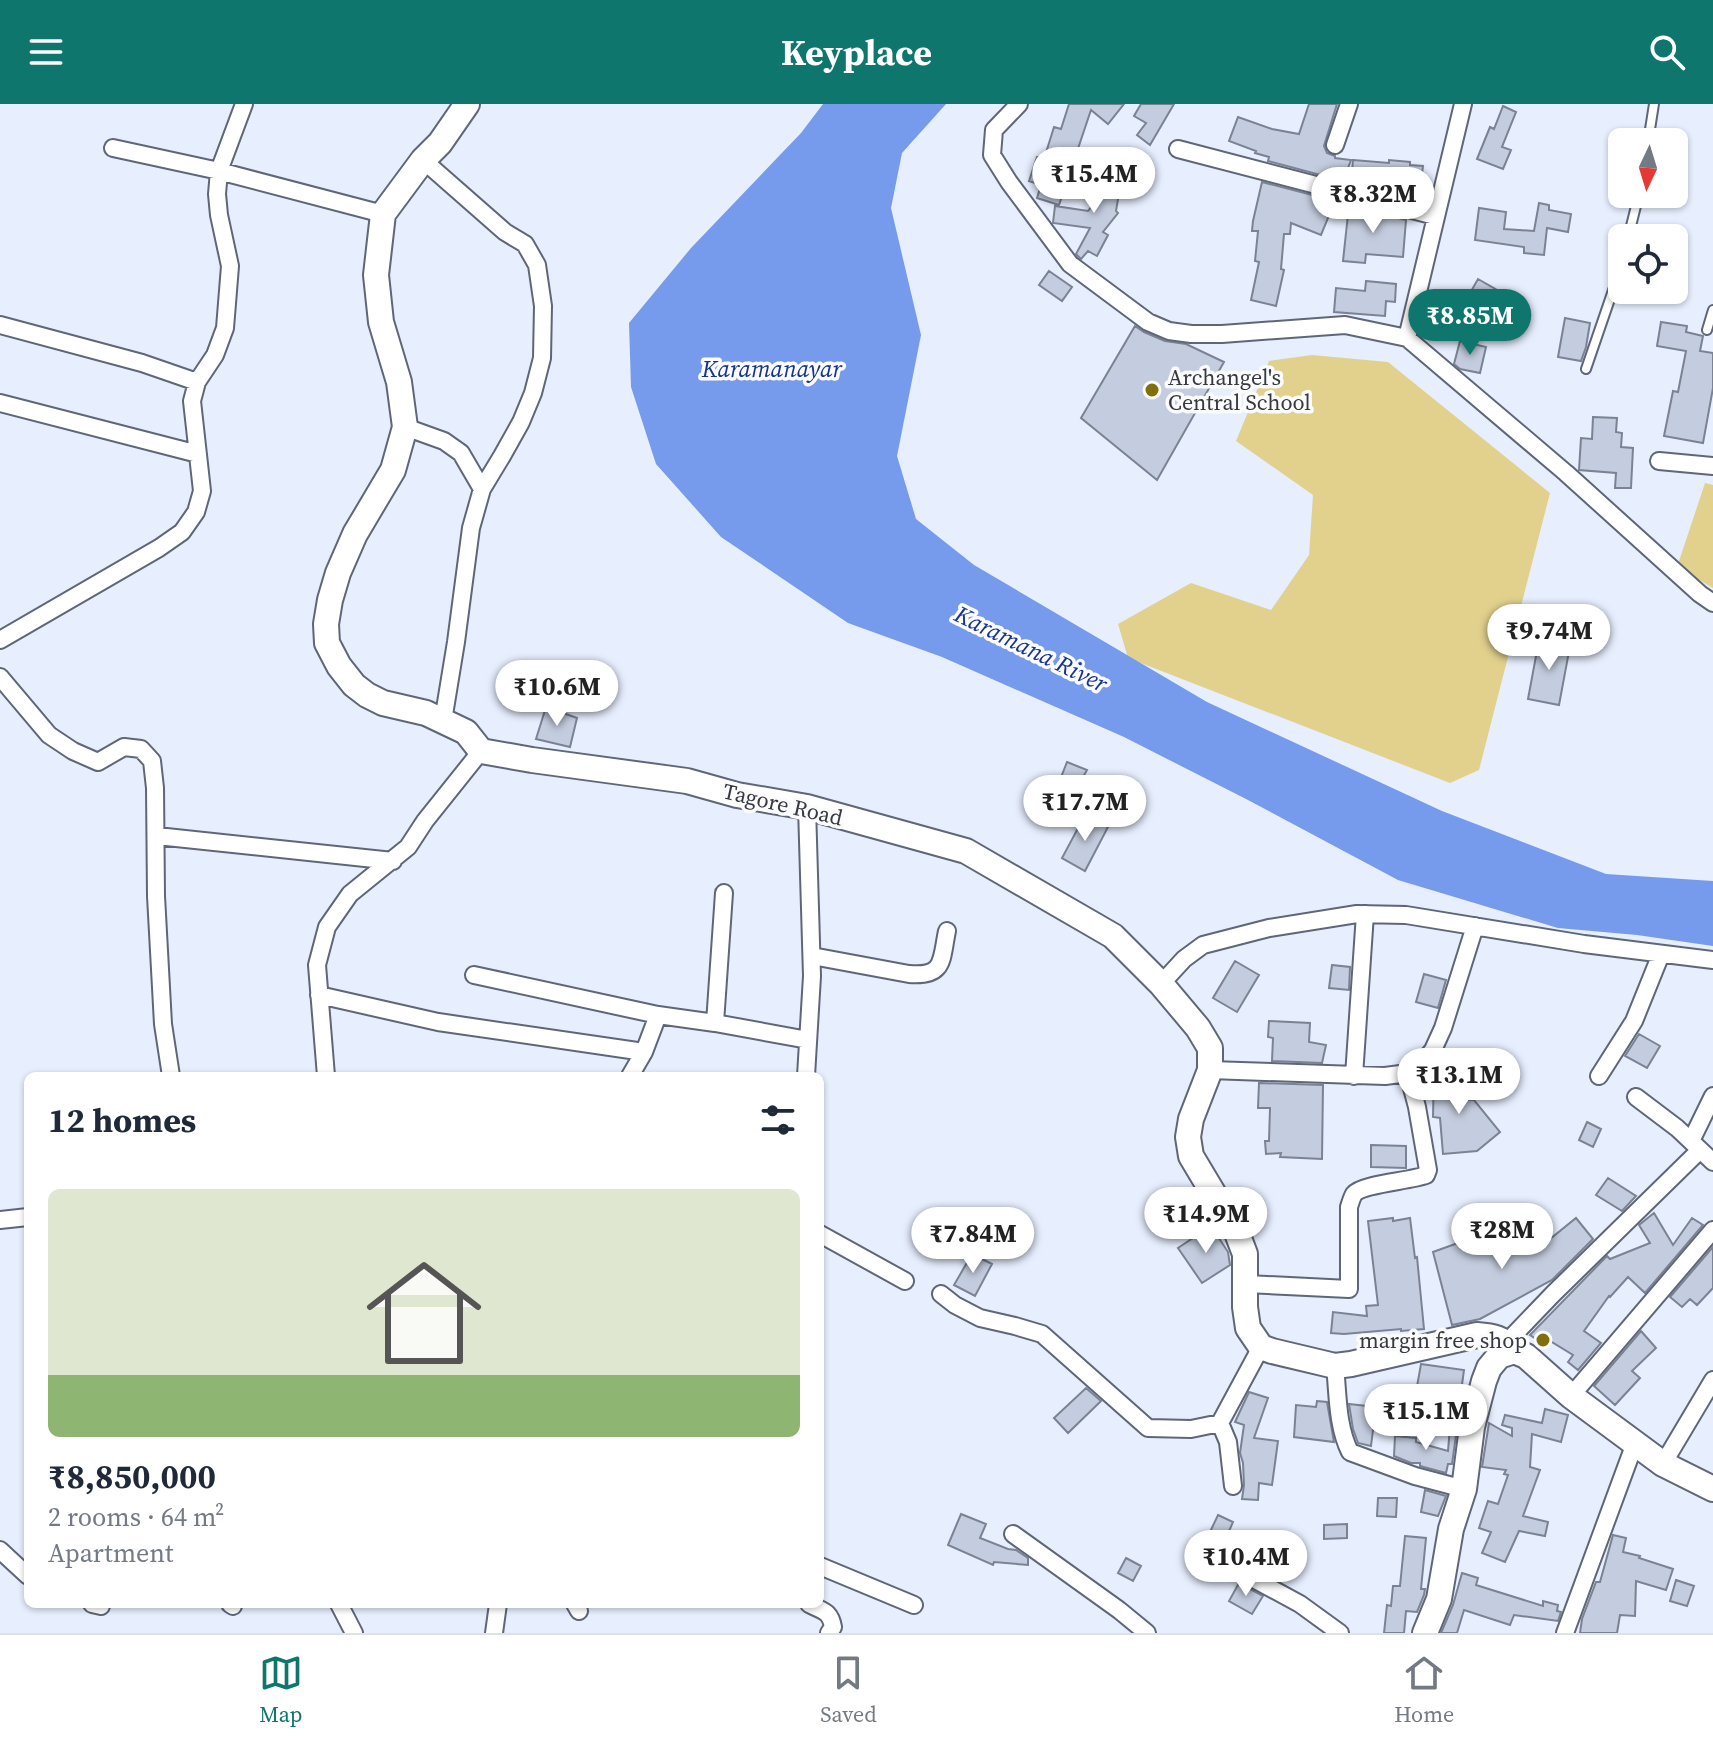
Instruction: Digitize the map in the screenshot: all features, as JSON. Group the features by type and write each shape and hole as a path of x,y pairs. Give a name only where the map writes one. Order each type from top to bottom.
{"street":[{"path":"0,640 159,548 182,532 196,512 202,491 192,401 197,382 215,355 225,328 230,266 218,204 219,171 244,104"},
{"path":"326,1072 317,965 327,927 350,894 408,847 481,751 466,732 426,713 383,703 354,685 327,643 326,624 338,573 355,534 393,470 405,427 399,382 379,306 376,275 383,214 467,104"},
{"path":"1019,104 994,130 992,155 1070,264 1148,322 1169,331 1191,334 1345,325 1407,338 1713,603"},
{"path":"1335,145 1349,104"},
{"path":"1407,338 1463,104"},
{"path":"113,148 219,171 383,214"},
{"path":"1178,149 1435,216"},
{"path":"423,160 505,232 525,244 537,265 543,306 542,358 533,393 521,422 482,489 471,528 443,721"},
{"path":"0,325 142,363 197,382"},
{"path":"0,403 198,454"},
{"path":"405,427 444,441 461,453 482,489"},
{"path":"1659,461 1713,466"},
{"path":"0,677 49,735 73,751 98,762 124,747 141,749 152,761 163,1024 170,1072"},
{"name":"Tagore Road","path":"481,751 687,781 737,795 807,807 966,851 1113,936 1161,984 1198,1028 1210,1048 1210,1070"},
{"path":"806,1072 812,976 807,807"},
{"path":"157,836 393,861"},
{"path":"715,1023 724,893"},
{"path":"1354,1076 1365,914"},
{"path":"1161,984 1184,959 1203,945 1269,928 1365,914 1406,915 1584,944 1713,960"},
{"path":"1475,926 1443,1028 1433,1050 1408,1073 1354,1076 1210,1070 1191,1119 1188,1137 1191,1156 1237,1233 1245,1254 1248,1328 1261,1347 1335,1366 1477,1335 1492,1336 1526,1356 1571,1396 1663,1464 1713,1489"},
{"path":"812,956 909,974 925,974 934,972 940,966 947,931"},
{"path":"1599,1076 1634,1021 1661,954"},
{"path":"474,975 658,1015 808,1040"},
{"path":"319,995 438,1022 644,1052"},
{"path":"632,1072 644,1052 658,1015"},
{"path":"1247,1284 1349,1289 1349,1207 1353,1195 1361,1189 1416,1179 1426,1175 1428,1170 1408,1073"},
{"path":"1425,1633 1439,1599 1451,1529 1464,1489 1472,1427 1489,1368 1553,1294 1696,1146 1713,1096"},
{"path":"1636,1097 1677,1128 1713,1162"},
{"path":"0,1220 24,1217"},
{"path":"1571,1396 1713,1230"},
{"path":"824,1236 905,1281"},
{"path":"941,1294 980,1318 1042,1334 1148,1428 1191,1429 1220,1423 1261,1347"},
{"path":"1335,1366 1340,1424 1350,1452 1415,1476 1464,1489"},
{"path":"1663,1464 1713,1380"},
{"path":"1220,1423 1228,1442 1233,1486"},
{"path":"1565,1633 1635,1443"},
{"path":"1013,1534 1147,1633"},
{"path":"0,1550 24,1570"},
{"path":"1217,1559 1300,1604 1340,1633"},
{"path":"824,1568 914,1605"},
{"path":"341,1608 354,1633"},
{"path":"494,1633 497,1608"},
{"path":"818,1608 831,1617 833,1627 829,1633"}],"lane":[{"path":"1650,128 1654,104"},
{"path":"1586,369 1608,304"},
{"path":"1707,330 1713,310"}],"shaded area":[{"path":"1312,355 1388,362 1550,493 1479,770 1450,783 1128,658 1118,624 1191,583 1271,610 1309,555 1313,495 1236,441 1269,361"},
{"path":"1705,483 1713,485 1713,588 1677,567"}],"water":[{"name":"Karamanayar","path":"823,104 946,104 902,153 891,208 921,335 897,456 916,519 974,565 1207,702 1442,811 1606,874 1713,881 1713,946 1558,928 1398,880 1124,737 942,657 848,623 721,537 656,464 631,387 629,323 691,248 801,133"}],"building":[{"path":"1069,104 1124,104 1108,124 1091,110 1059,205 1037,198 1041,185 1029,181 1037,157 1044,159 1054,127 1061,129"},
{"path":"1141,104 1174,104 1150,145 1137,135 1146,123 1134,116"},
{"path":"1309,104 1337,104 1324,146 1327,153 1335,158 1351,160 1343,181 1268,161 1269,157 1229,141 1238,117 1272,129 1299,134"},
{"path":"1503,106 1516,112 1502,147 1511,150 1503,169 1477,159 1490,127 1494,129"},
{"path":"1353,160 1389,163 1389,160 1423,166 1419,199 1351,183"},
{"path":"1103,172 1122,175 1118,213 1103,232 1108,235 1097,256 1088,251 1081,259 1076,254 1090,228 1053,223 1055,206 1088,211 1099,198"},
{"path":"1262,182 1335,201 1321,235 1291,223 1290,234 1284,234 1281,269 1284,270 1276,306 1251,300 1259,262 1255,261 1258,231 1252,231"},
{"path":"1539,203 1549,205 1549,210 1571,214 1568,232 1547,228 1544,255 1524,253 1524,247 1475,240 1479,208 1506,212 1504,229 1534,231"},
{"path":"1349,205 1406,220 1403,257 1366,254 1365,263 1343,261"},
{"path":"1049,271 1072,287 1062,301 1039,285"},
{"path":"1478,279 1504,294 1497,307 1470,293"},
{"path":"1366,281 1396,284 1395,302 1386,301 1385,316 1334,312 1336,288 1365,291"},
{"path":"1565,318 1590,323 1581,361 1558,357"},
{"path":"1661,322 1687,326 1686,332 1703,336 1700,351 1713,353 1713,388 1703,443 1664,436 1673,391 1678,392 1686,351 1657,346"},
{"name":"Archangel's Central School","path":"1135,326 1165,341 1186,344 1224,362 1157,480 1081,418"},
{"path":"1460,341 1486,347 1480,373 1460,369 1454,364"},
{"path":"1593,417 1617,418 1616,432 1622,433 1621,447 1633,448 1631,488 1615,488 1616,473 1579,470 1581,438 1592,439"},
{"path":"1539,640 1570,646 1559,705 1528,699"},
{"path":"546,707 577,718 570,747 536,739"},
{"path":"1067,762 1087,770 1083,777 1095,782 1080,817 1041,801 1049,781 1058,785"},
{"path":"1085,815 1108,827 1085,871 1062,858"},
{"path":"1235,961 1259,975 1237,1012 1213,998"},
{"path":"1332,965 1350,967 1349,990 1329,988"},
{"path":"1424,974 1446,980 1438,1008 1416,1002"},
{"path":"1269,1021 1310,1023 1309,1042 1326,1045 1322,1063 1272,1061 1273,1038 1268,1037"},
{"path":"1639,1034 1660,1046 1647,1068 1625,1056"},
{"path":"1434,1067 1457,1068 1456,1099 1474,1100 1500,1132 1477,1151 1443,1154 1440,1118 1433,1117"},
{"path":"1259,1083 1323,1085 1322,1159 1266,1154 1270,1108 1258,1108"},
{"path":"1587,1122 1601,1129 1593,1147 1579,1140"},
{"path":"1371,1145 1406,1146 1406,1168 1371,1167"},
{"path":"1608,1178 1636,1196 1622,1211 1596,1195"},
{"path":"1654,1213 1673,1245 1692,1218 1703,1225 1645,1293 1628,1277 1609,1296 1584,1331 1601,1343 1578,1370 1568,1362 1573,1355 1550,1341 1547,1346 1530,1335 1607,1256 1610,1259 1650,1243 1639,1225"},
{"path":"1393,1218 1393,1221 1410,1218 1424,1329 1331,1333 1333,1312 1367,1316 1366,1306 1378,1305 1368,1221"},
{"path":"1576,1218 1593,1239 1552,1280 1480,1319 1452,1325 1433,1252 1469,1239 1472,1247 1521,1235 1534,1252"},
{"path":"1211,1226 1228,1252 1230,1265 1202,1283 1178,1248"},
{"path":"1713,1247 1713,1288 1697,1305 1690,1299 1682,1307 1670,1297"},
{"path":"972,1254 992,1264 975,1296 954,1285"},
{"path":"1641,1331 1656,1348 1632,1371 1640,1378 1615,1405 1594,1386"},
{"path":"1421,1364 1464,1370 1461,1392 1432,1387 1431,1395 1416,1392"},
{"path":"1086,1388 1101,1401 1068,1433 1054,1418"},
{"path":"1249,1392 1268,1398 1254,1438 1278,1441 1272,1485 1259,1483 1258,1500 1242,1499 1244,1485 1240,1453 1244,1425 1235,1422"},
{"path":"1317,1401 1327,1402 1334,1442 1294,1437 1296,1405 1316,1407"},
{"path":"1349,1404 1376,1407 1371,1446 1358,1443"},
{"path":"1545,1409 1568,1415 1561,1442 1532,1434 1530,1467 1540,1470 1523,1516 1548,1522 1545,1536 1519,1531 1505,1562 1482,1553 1491,1532 1479,1528 1488,1501 1498,1504 1508,1475 1504,1474 1506,1470 1482,1467 1489,1423 1512,1436 1512,1428 1502,1425 1505,1415 1542,1423"},
{"path":"1450,1427 1457,1428 1452,1464 1448,1464 1446,1473 1394,1456 1395,1436 1416,1438 1416,1442 1448,1451"},
{"path":"1425,1490 1446,1496 1438,1516 1421,1512"},
{"path":"1378,1498 1397,1498 1396,1517 1377,1516"},
{"path":"961,1514 986,1524 980,1538 1016,1550 1028,1558 1028,1565 994,1562 993,1565 948,1545"},
{"path":"1218,1515 1233,1522 1226,1538 1210,1532"},
{"path":"1347,1524 1347,1538 1324,1539 1324,1525"},
{"path":"1231,1534 1261,1546 1252,1566 1224,1550"},
{"path":"1613,1535 1626,1538 1623,1552 1673,1569 1666,1590 1636,1581 1635,1616 1620,1615 1617,1633 1580,1633 1596,1582 1600,1582"},
{"path":"1405,1536 1426,1538 1421,1589 1425,1589 1424,1595 1417,1612 1406,1611 1404,1633 1384,1633 1393,1586 1400,1586"},
{"path":"1126,1558 1141,1566 1133,1581 1118,1573"},
{"path":"1462,1573 1478,1578 1476,1585 1543,1606 1543,1601 1558,1605 1557,1611 1561,1612 1558,1621 1514,1615 1510,1625 1464,1610 1457,1633 1441,1633"},
{"path":"1676,1580 1694,1586 1687,1606 1670,1601"},
{"path":"1239,1583 1263,1596 1252,1614 1229,1601"}],"place":[{"name":"Archangel's Central School","path":"1152,390"},
{"name":"margin free shop","path":"1543,1340"}],"water label":[{"name":"Karamana River","path":"1031,649"}]}
